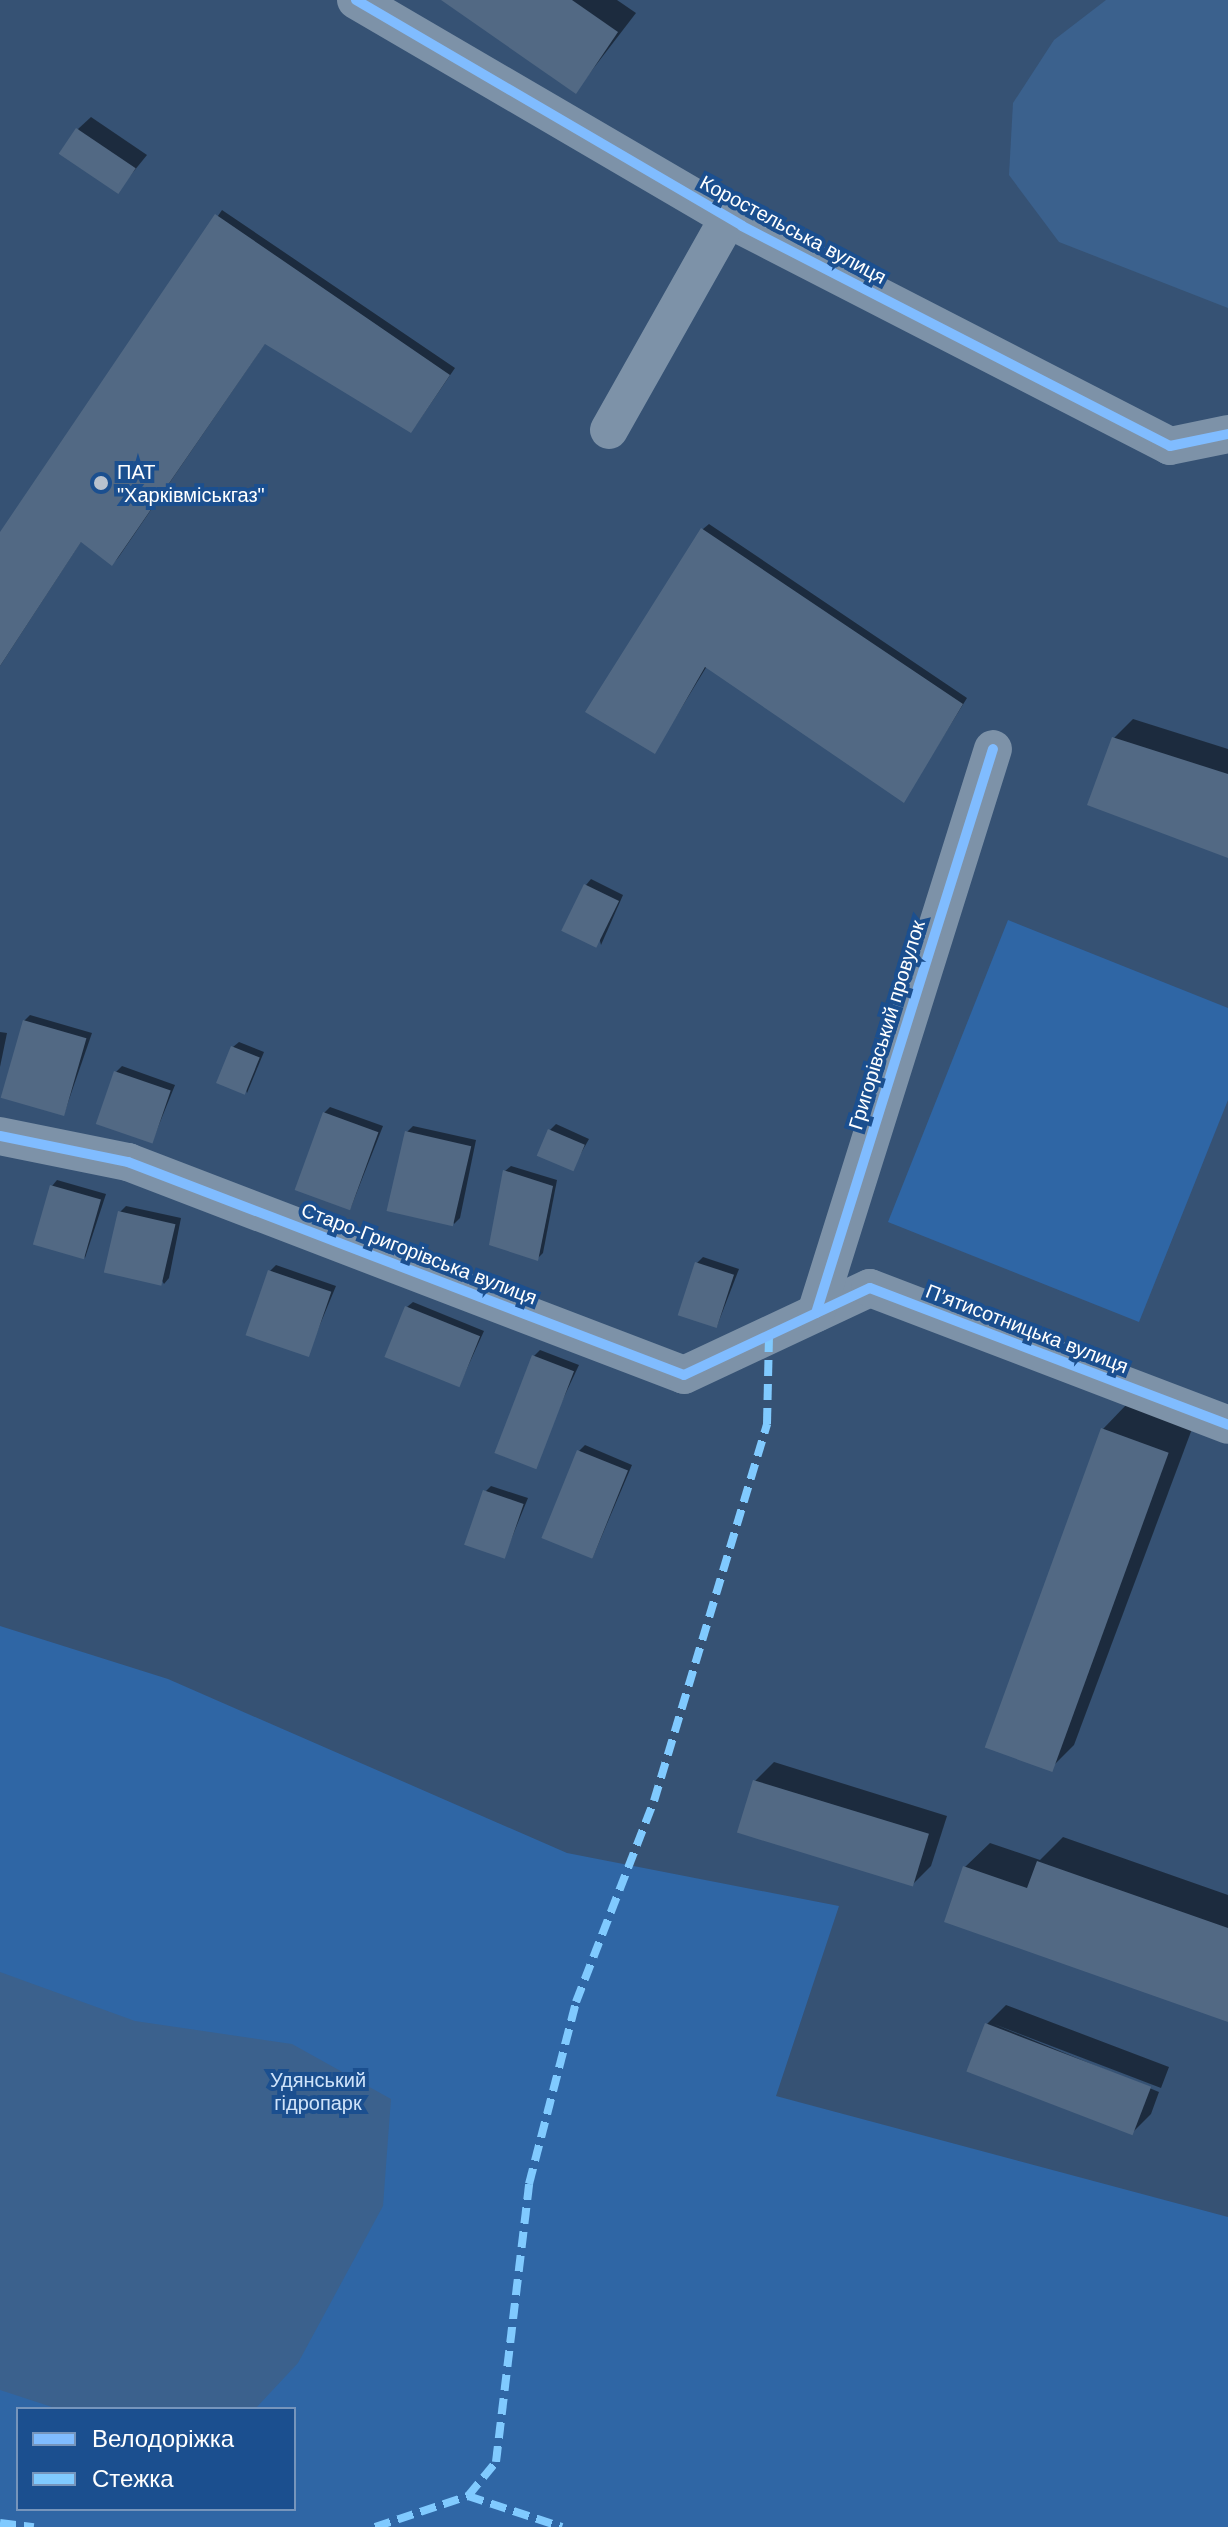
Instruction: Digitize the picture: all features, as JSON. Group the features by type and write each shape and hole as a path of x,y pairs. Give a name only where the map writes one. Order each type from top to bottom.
{"street":[{"name":"Коростельська вулиця","path":"356,0 728,219 1170,446 1228,434"},
{"path":"609,430 728,219"},
{"name":"Григорівський провулок","path":"816,1313 993,749"},
{"name":"Старо-Григорівська вулиця","path":"0,1136 128,1162 684,1375 816,1313"},
{"name":"П’ятисотницька вулиця","path":"816,1313 870,1288 1228,1425"}],"green space":[{"path":"1008,920 1228,1008 1228,1100 1139,1322 888,1222"},
{"name":"Удянський гідропарк","path":"0,1626 168,1679 567,1853 839,1906 776,2096 1228,2217 1228,2527 0,2527"}],"shaded area":[{"path":"1106,0 1228,0 1228,308 1059,242 1009,175 1013,103 1054,40"},
{"path":"0,1972 135,2021 292,2044 391,2099 383,2206 298,2363 257,2407 52,2407 0,2390"}],"building":[{"path":"441,0 572,0 618,32 576,94"},
{"path":"76,128 136,168 118,194 59,154"},
{"name":"ПАТ \"Харківміськгаз\"","path":"215,214 450,375 411,433 265,344 112,566 81,542 0,666 0,532"},
{"path":"701,528 963,704 904,803 705,667 655,754 585,712"},
{"path":"1112,737 1228,774 1228,858 1087,805"},
{"path":"584,884 619,901 596,948 561,931"},
{"path":"23,1020 86,1038 64,1116 1,1098"},
{"path":"231,1046 260,1058 245,1095 216,1083"},
{"path":"114,1071 171,1091 152,1143 96,1124"},
{"path":"323,1112 378,1132 350,1210 295,1190"},
{"path":"548,1129 585,1145 573,1171 537,1156"},
{"path":"405,1131 471,1146 453,1226 387,1211"},
{"path":"503,1170 553,1186 538,1261 489,1245"},
{"path":"50,1185 101,1200 84,1259 33,1245"},
{"path":"118,1211 175,1224 161,1286 104,1272"},
{"path":"695,1262 734,1275 717,1328 678,1315"},
{"path":"268,1270 331,1292 309,1357 246,1335"},
{"path":"405,1306 480,1336 459,1387 384,1357"},
{"path":"532,1355 574,1371 536,1469 494,1453"},
{"path":"1101,1428 1169,1453 1052,1772 985,1747"},
{"path":"577,1450 628,1471 592,1559 541,1538"},
{"path":"483,1490 524,1504 505,1559 464,1545"},
{"path":"753,1780 929,1834 913,1886 737,1833"},
{"path":"1037,1861 1228,1928 1228,2022 944,1922 963,1866 1027,1888"},
{"path":"985,2023 1151,2087 1133,2135 966,2072"}],"marked path":[{"path":"375,2527 468,2496 496,2462 529,2184 576,2002 654,1801 767,1424 769,1335"},
{"path":"468,2496 562,2527"},
{"path":"0,2523 34,2527"}],"cycle path":[{"path":"356,0 742,226 1170,446 1228,434"},
{"path":"816,1313 993,749"},
{"path":"0,1136 128,1162 684,1375 870,1288 1228,1425"}],"place":[{"name":"ПАТ \"Харківміськгаз\"","path":"101,483"}]}
